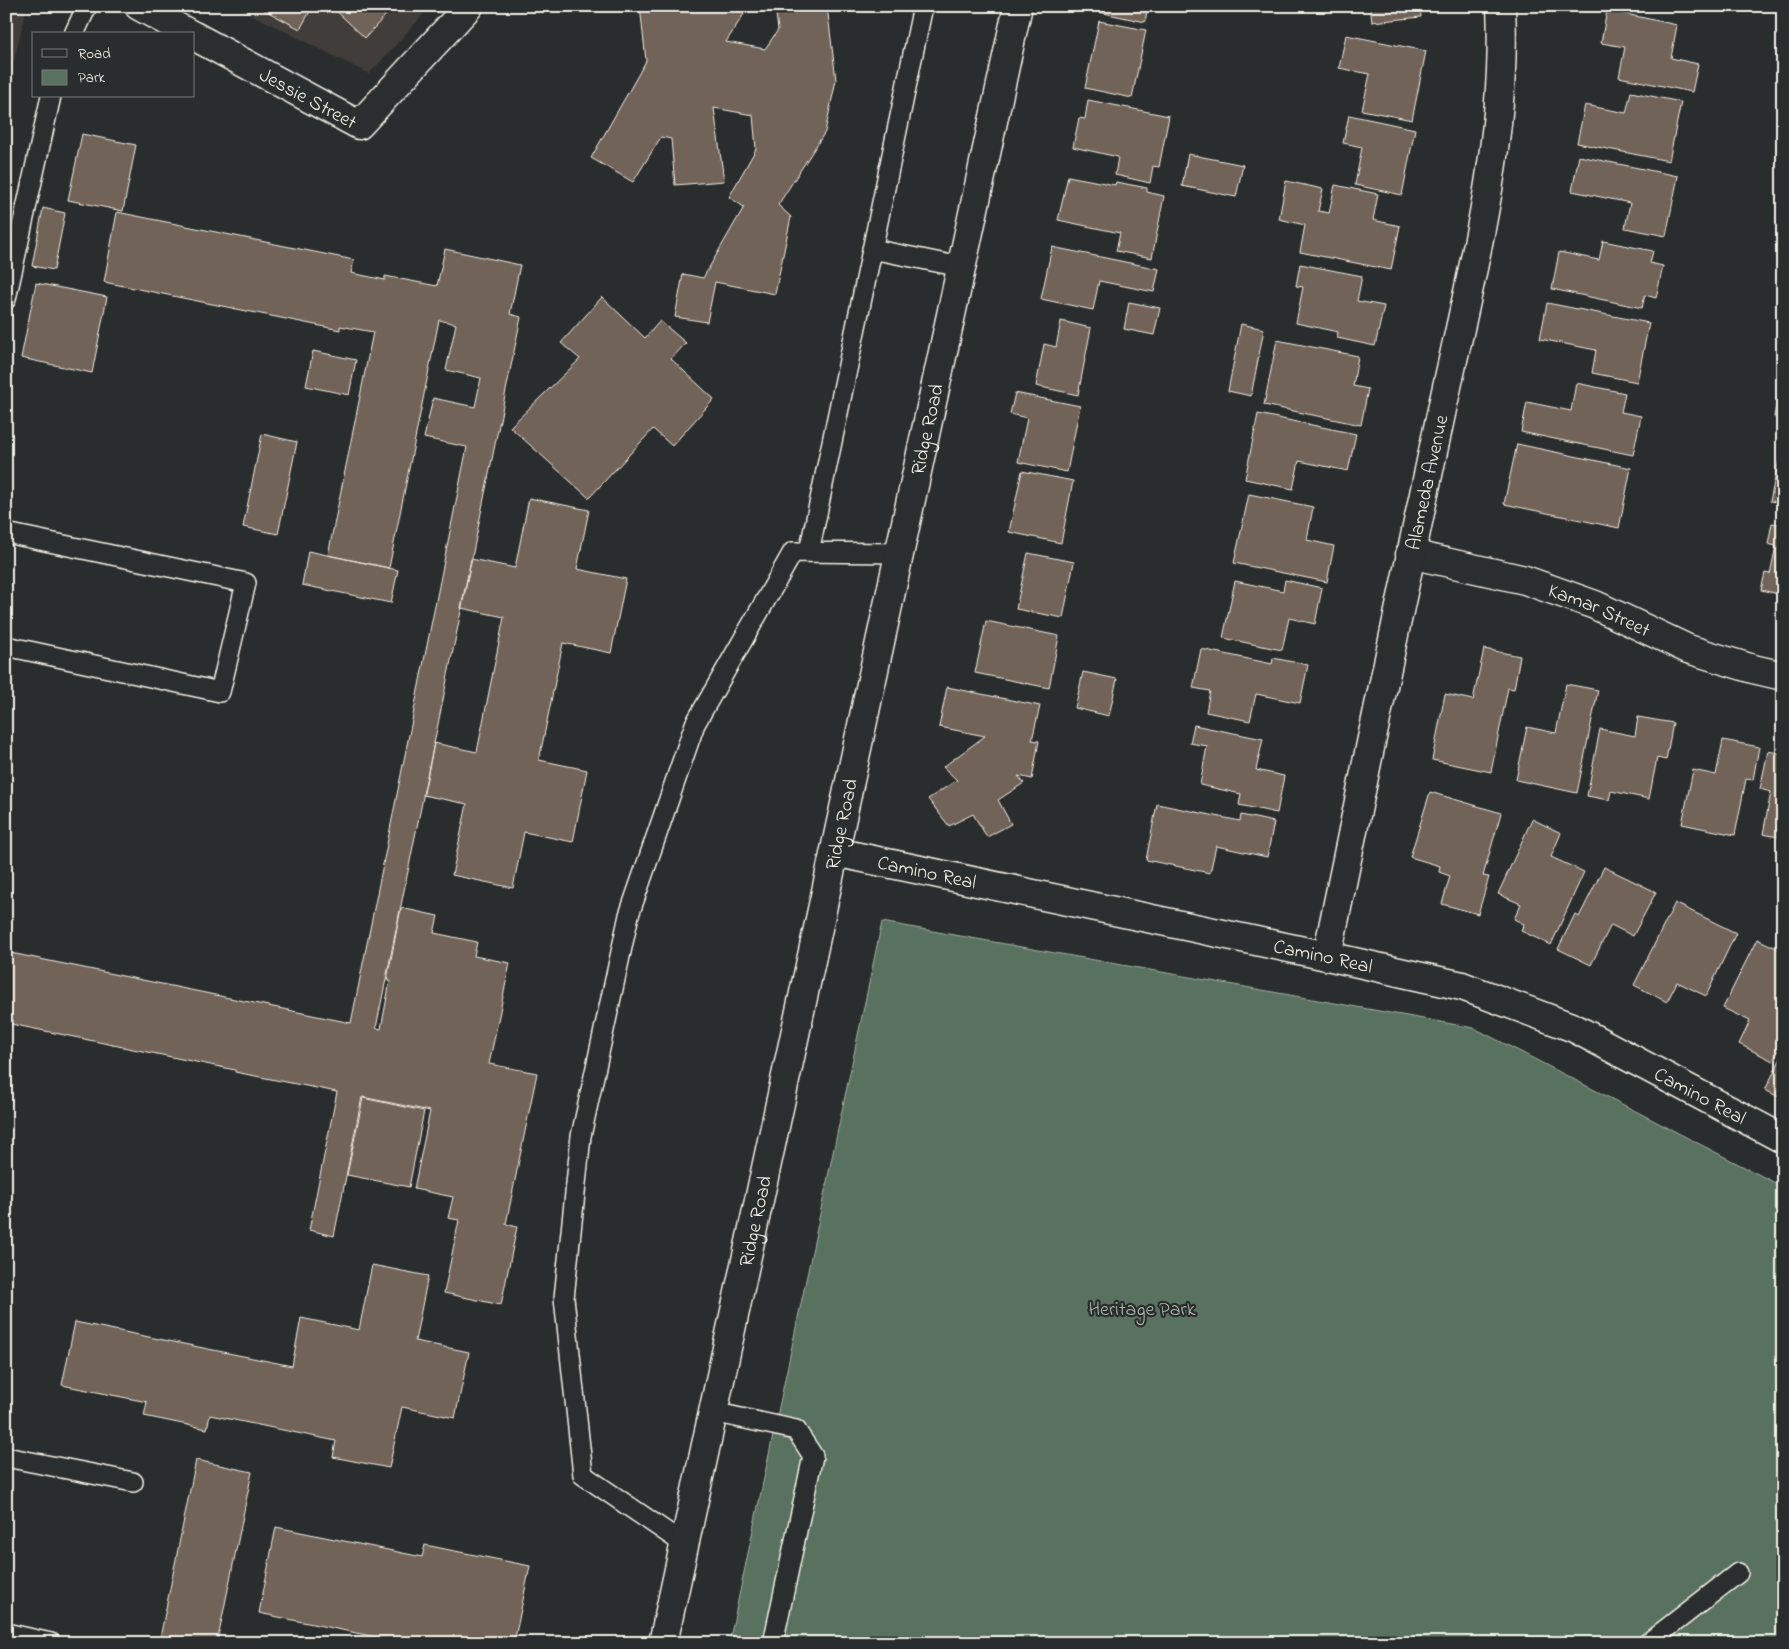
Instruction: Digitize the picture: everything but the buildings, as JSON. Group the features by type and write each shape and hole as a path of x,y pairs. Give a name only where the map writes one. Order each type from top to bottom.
{"street":[{"path":"139,6 186,32"},
{"name":"Jessie Street","path":"195,37 359,125 469,6"},
{"name":"Ridge Road","path":"663,1643 1018,6"},
{"name":"Alameda Avenue","path":"1327,956 1410,554 1487,200 1500,106 1501,6"},
{"name":"Kamar Street","path":"1410,554 1525,580 1595,605 1688,649 1783,676"},
{"name":"Camino Real","path":"835,852 1462,986 1574,1028 1783,1139"}],"lane":[{"path":"75,32 87,6"},
{"path":"809,552 923,6"},
{"path":"6,299 51,98"},
{"path":"872,249 961,267"},
{"path":"6,646 220,692 246,583 7,535"},
{"path":"684,1544 583,1474 564,1298 581,1136 629,915 695,724 793,552 898,553"},
{"path":"713,1412 796,1430 813,1456 773,1643"},
{"path":"6,1457 133,1482"},
{"path":"1648,1643 1738,1573"},
{"path":"6,1633 50,1643"}],"shaded area":[{"path":"6,6 27,6 6,95"},
{"path":"235,6 431,6 369,74"}],"green space":[{"name":"Heritage Park","path":"882,922 1474,1028 1783,1187 1783,1643 729,1643"}]}
